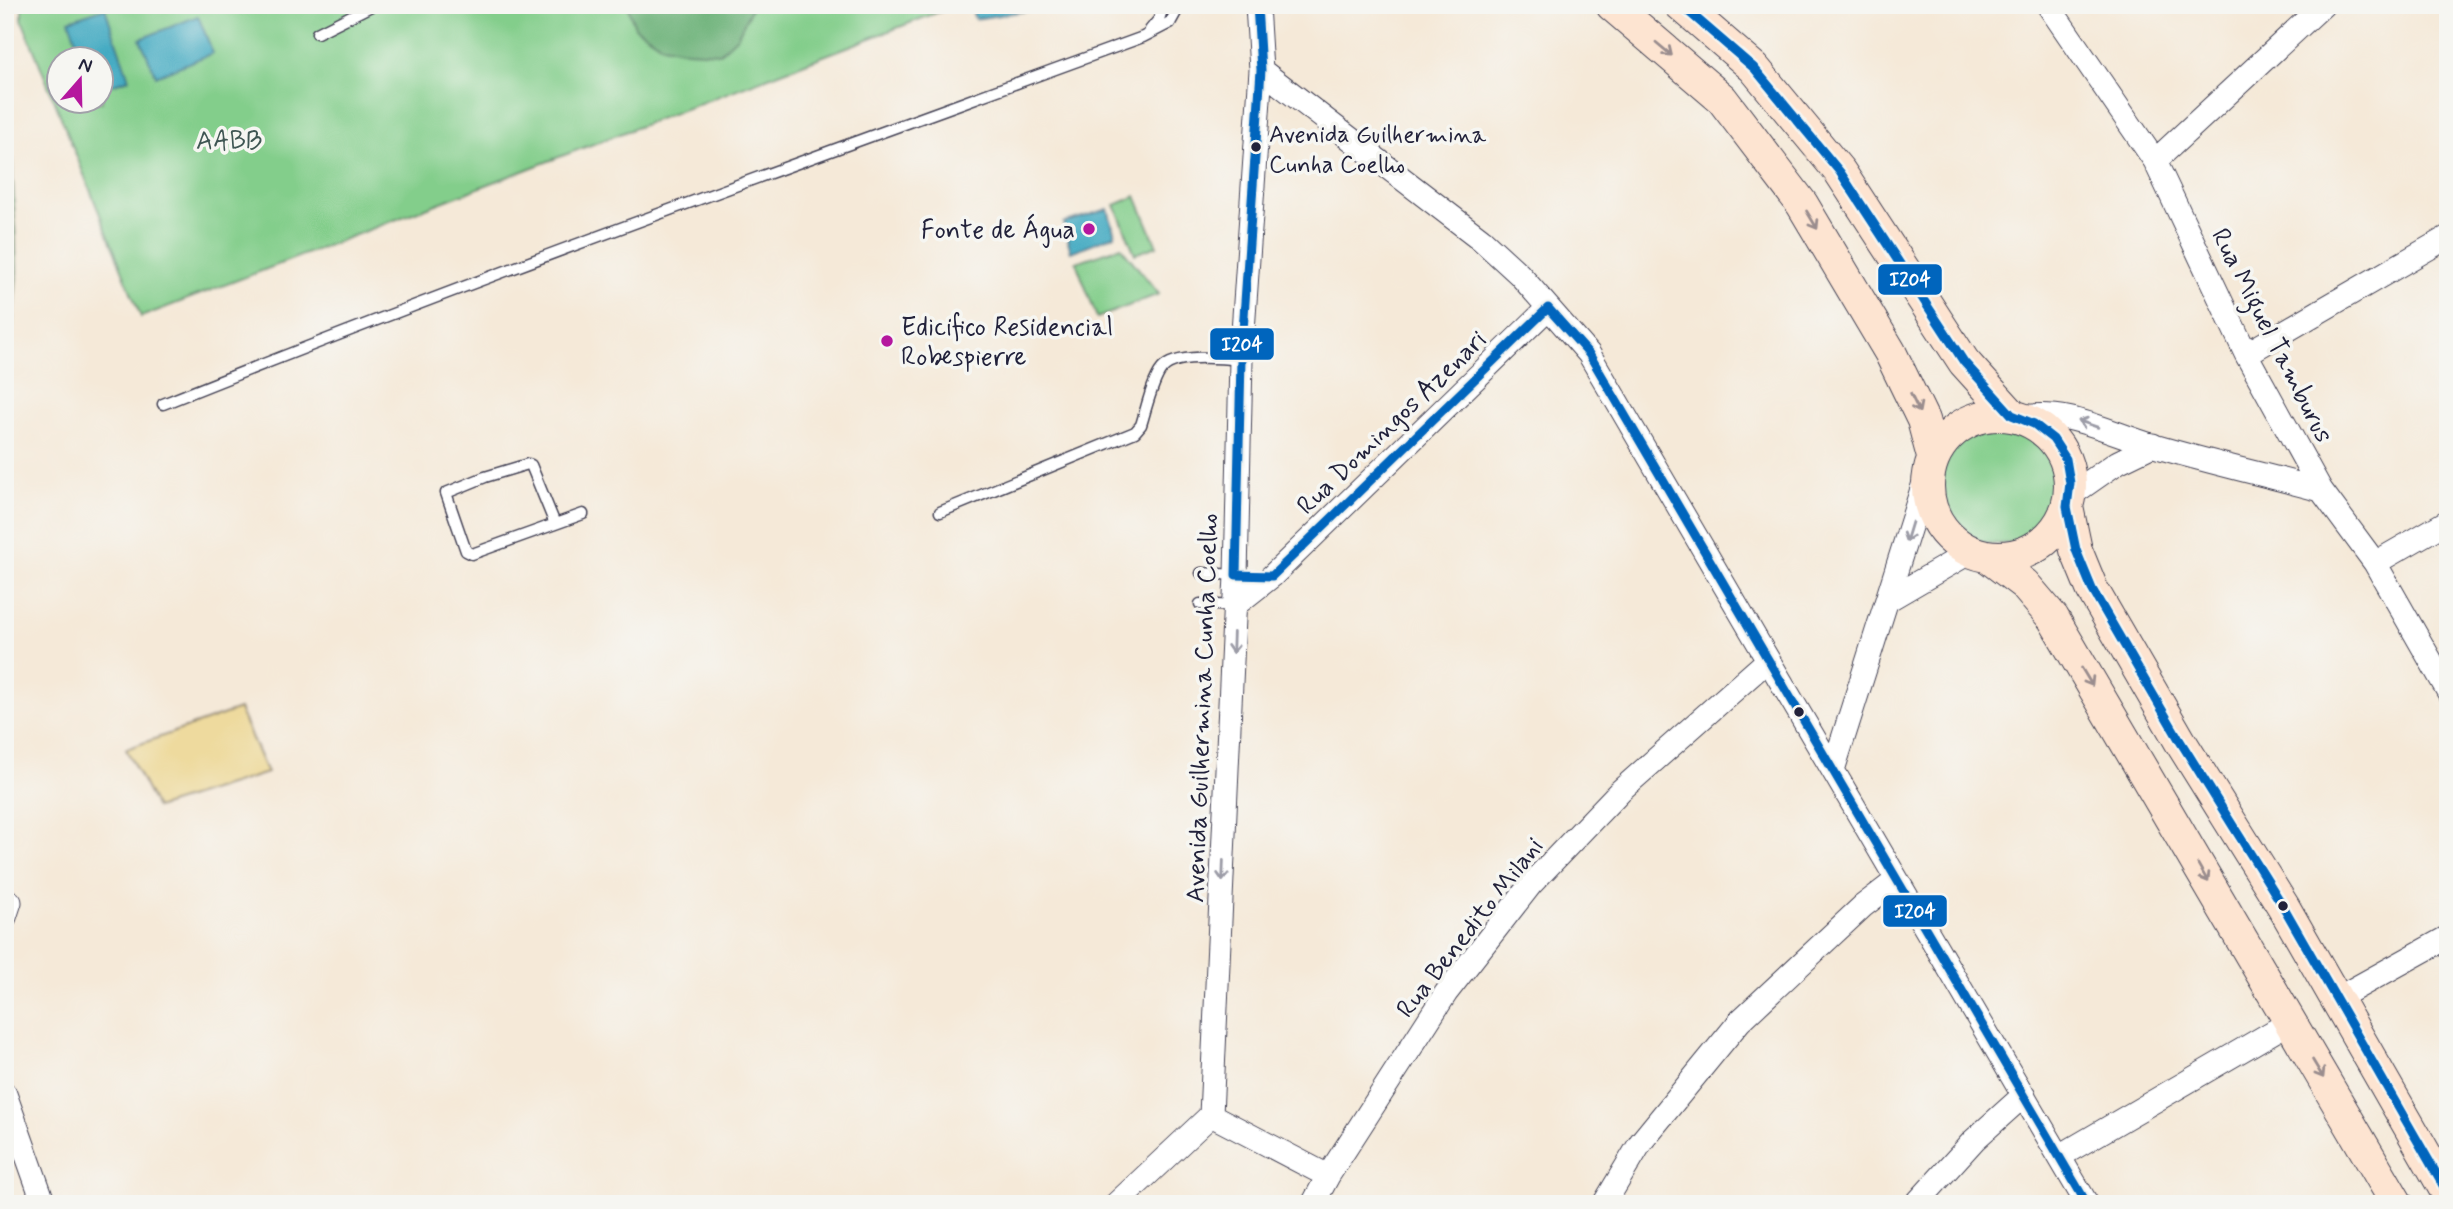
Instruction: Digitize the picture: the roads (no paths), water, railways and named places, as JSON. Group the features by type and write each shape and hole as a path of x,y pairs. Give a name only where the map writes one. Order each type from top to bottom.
{"street":[{"name":"Avenida Guilhermina Cunha Coelho","path":"1211,1115 1236,575 1241,360 1261,70 1257,5"},
{"path":"1612,5 1722,99 1802,204 1890,352 1923,420 1931,462 1927,491 1933,514 1946,534 2024,584 2053,618 2397,1204"},
{"path":"1681,5 1754,68 1840,172 1964,362 2015,416 2034,424 2053,439 2066,459 2070,483 2068,502 2076,550 2092,589 2180,741 2283,906 2448,1194"},
{"name":"Rua Miguel Tamburus","path":"2048,5 2155,161 2246,354 2321,490 2375,564 2448,691"},
{"path":"2155,161 2323,5"},
{"path":"1722,99 1754,68"},
{"path":"1261,70 1482,240 1519,274 1589,354 2087,1204"},
{"path":"2246,354 2448,237"},
{"name":"Rua Domingos Azenari","path":"1234,606 1272,576 1548,308"},
{"path":"1833,770 1931,462 1951,431 1980,416 2049,413 2153,445 2321,490"},
{"path":"1888,600 1979,554 2013,555 2036,546 2056,529 2068,502 2118,462 2153,445"},
{"path":"2375,564 2448,521"},
{"path":"1236,575 1272,576"},
{"name":"Rua Benedito Milani","path":"1313,1204 1328,1176 1446,993 1531,884 1620,791 1768,660"},
{"path":"2138,763 2180,741"},
{"path":"1604,1204 1641,1142 1740,1021 1863,906 1897,880"},
{"path":"2336,999 2448,937"},
{"path":"2060,1156 2290,1022"},
{"path":"5,1094 44,1204"},
{"path":"1916,1204 1974,1140 2024,1095"},
{"path":"1116,1204 1211,1115 1328,1176"}],"lane":[{"path":"317,33 373,5"},
{"path":"1143,37 1159,19 1164,5"},
{"path":"163,404 584,242 1143,37 1170,23 1180,5"},
{"path":"940,512 1135,432 1141,425 1158,375 1169,363 1206,357 1241,360"},
{"path":"555,524 531,465 528,464 446,493 466,551 472,554 583,514"},
{"path":"1201,573 1236,575"},
{"path":"1200,604 1234,606"}],"water":[{"path":"970,5 1044,5 1045,8 975,19"},
{"path":"105,8 129,79 116,83 116,46 78,46 69,20"},
{"path":"198,16 213,53 156,76 140,39"},
{"name":"Fonte de Água","path":"1108,209 1115,235 1071,252 1063,223"}],"place":[{"name":"Avenida Guilhermina Cunha Coelho","path":"1256,147"},
{"name":"Fonte de Água","path":"1089,229"},
{"name":"Edicifico Residencial Robespierre","path":"887,341"}],"park label":[{"name":"AABB","path":"229,140"}]}
